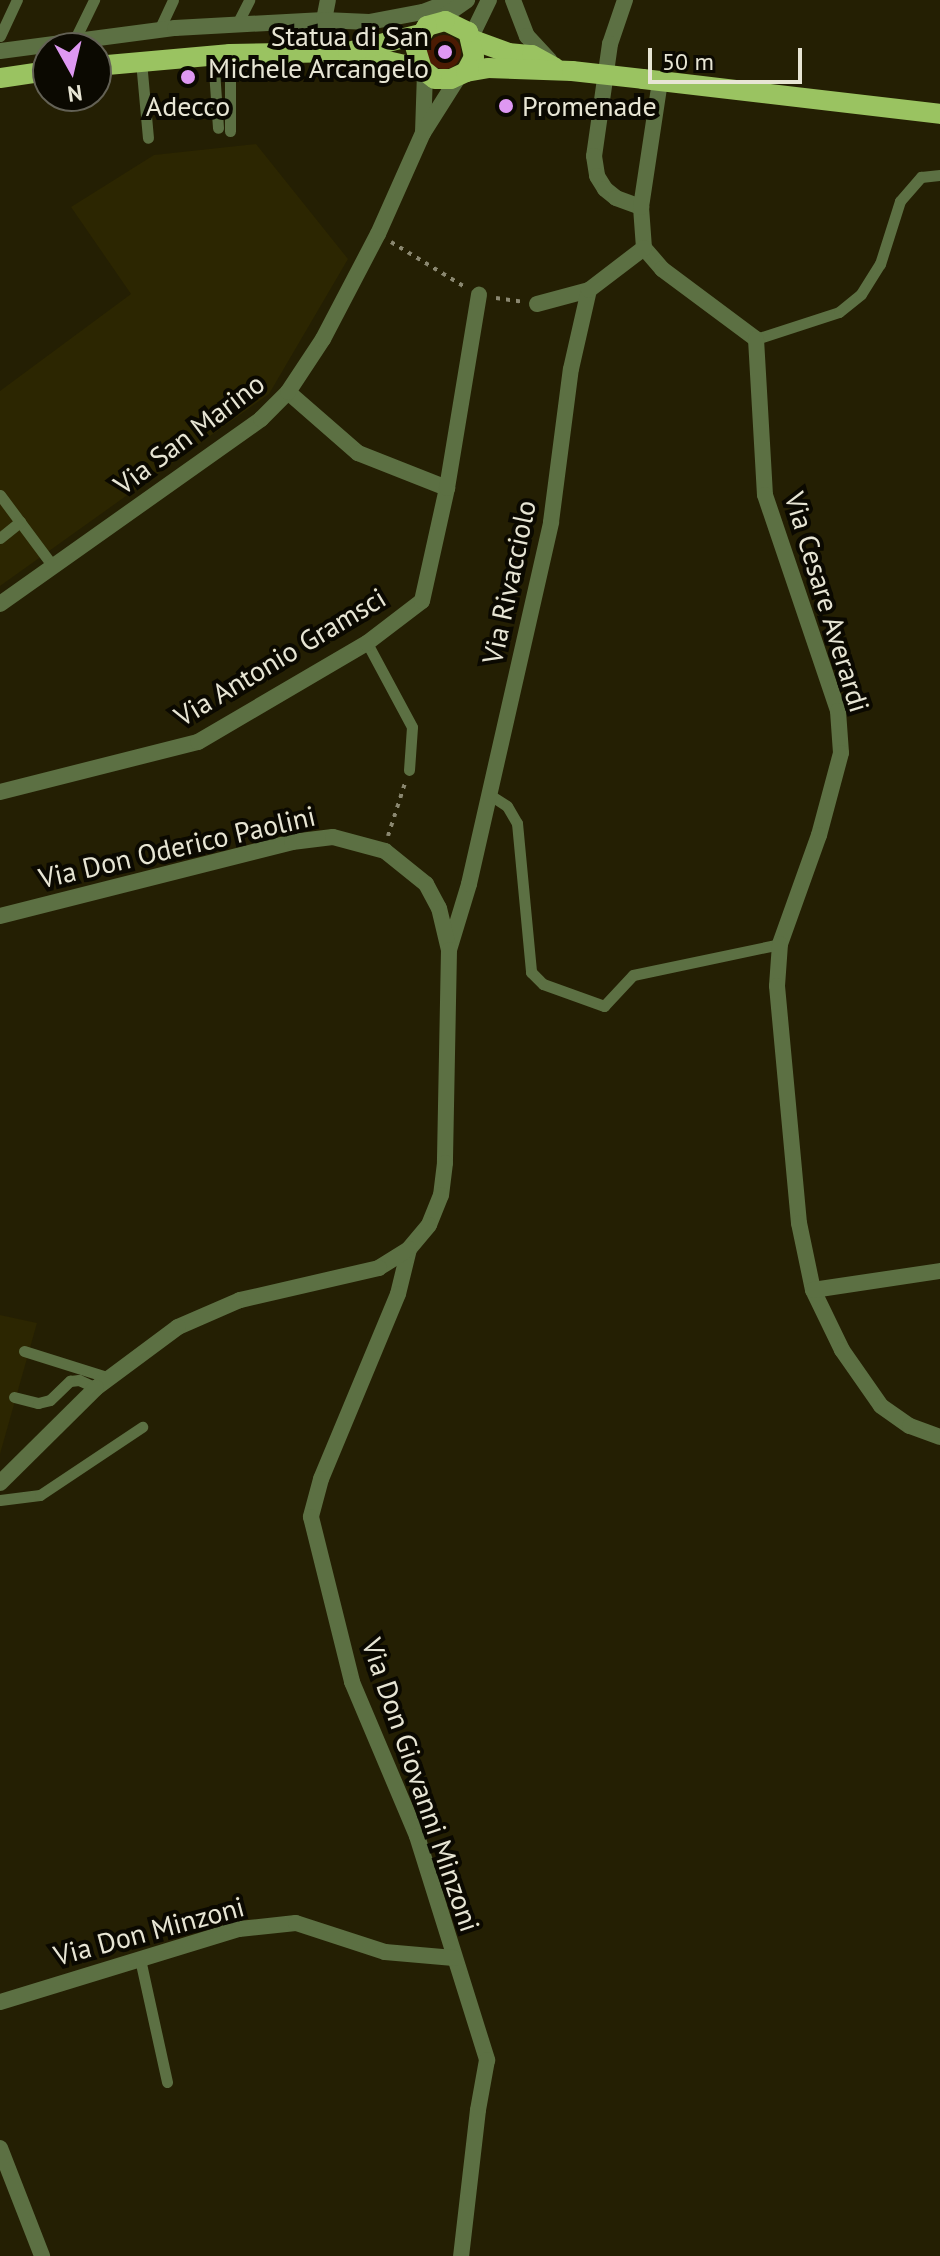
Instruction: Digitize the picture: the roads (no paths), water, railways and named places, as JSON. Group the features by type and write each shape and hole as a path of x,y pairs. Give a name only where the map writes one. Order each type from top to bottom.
{"main road":[{"path":"112,64 221,55 348,52 454,22 472,38 508,53 532,55 565,70"},
{"path":"423,71 415,52 428,28"},
{"path":"462,74 474,57 472,38"},
{"path":"348,52 423,71 443,80 488,68 565,70 940,114"},
{"path":"0,78 32,73"}],"street":[{"path":"324,20 328,0"},
{"path":"112,36 237,24 324,20 369,22 395,18 454,0"},
{"path":"428,28 467,0"},
{"path":"472,38 489,0"},
{"path":"513,0 527,36 565,70"},
{"path":"625,0 610,44 594,156 597,176 605,189 616,198 641,207"},
{"path":"0,51 32,47"},
{"name":"Via San Marino","path":"423,71 423,133"},
{"name":"Via San Marino","path":"0,604 261,419 288,392 323,339 378,234 423,133 462,74"},
{"path":"651,80 641,207 644,248 662,269 756,339"},
{"path":"537,304 589,290 644,248"},
{"name":"Via Rivacciolo","path":"449,950 469,884 551,522 571,369 589,290"},
{"name":"Via Antonio Gramsci","path":"0,792 198,742 367,643 422,601 447,488 479,295"},
{"name":"Via Cesare Averardi","path":"756,339 765,495 838,711 841,753 819,835 780,944 777,986 799,1223 813,1290 842,1350 881,1406 910,1426 940,1437"},
{"path":"288,392 358,453 447,488"},
{"name":"Via Don Oderico Paolini","path":"0,916 292,842 333,837 385,851 426,884 439,908 449,950 442,1184 429,1225 409,1249 379,1268 355,1276 240,1300 208,1311 158,1340 96,1388 17,1468"},
{"name":"Via Don Giovanni Minzoni","path":"409,1249 398,1294 321,1479 311,1517 352,1682 417,1836 487,2060 461,2256"},
{"path":"813,1290 940,1271"},
{"path":"0,1477 17,1468"},
{"path":"0,1483 17,1468"},
{"name":"Via Don Minzoni","path":"0,2002 239,1929 296,1923 385,1952 454,1958"},
{"path":"0,2148 37,2255"}],"lane":[{"path":"0,36 17,0"},
{"path":"78,32 94,0"},
{"path":"159,30 173,0"},
{"path":"237,24 249,0"},
{"path":"221,55 224,130 221,55"},
{"path":"141,61 148,138"},
{"path":"756,339 839,312 861,294 880,264 900,201 921,177 940,175"},
{"path":"0,495 52,565"},
{"path":"0,538 20,522"},
{"path":"367,643 412,727 409,770"},
{"path":"490,795 507,806 517,823 531,972 543,984 604,1006 633,975 780,944"},
{"path":"24,1351 110,1378"},
{"path":"14,1397 38,1403 50,1400 70,1381 79,1380 96,1388"},
{"path":"0,1500 40,1495 142,1427"},
{"path":"140,1959 167,2082"}],"place":[{"name":"Statua di San Michele Arcangelo","path":"445,52"},
{"name":"Adecco","path":"188,77"},
{"name":"Promenade","path":"506,106"}]}
